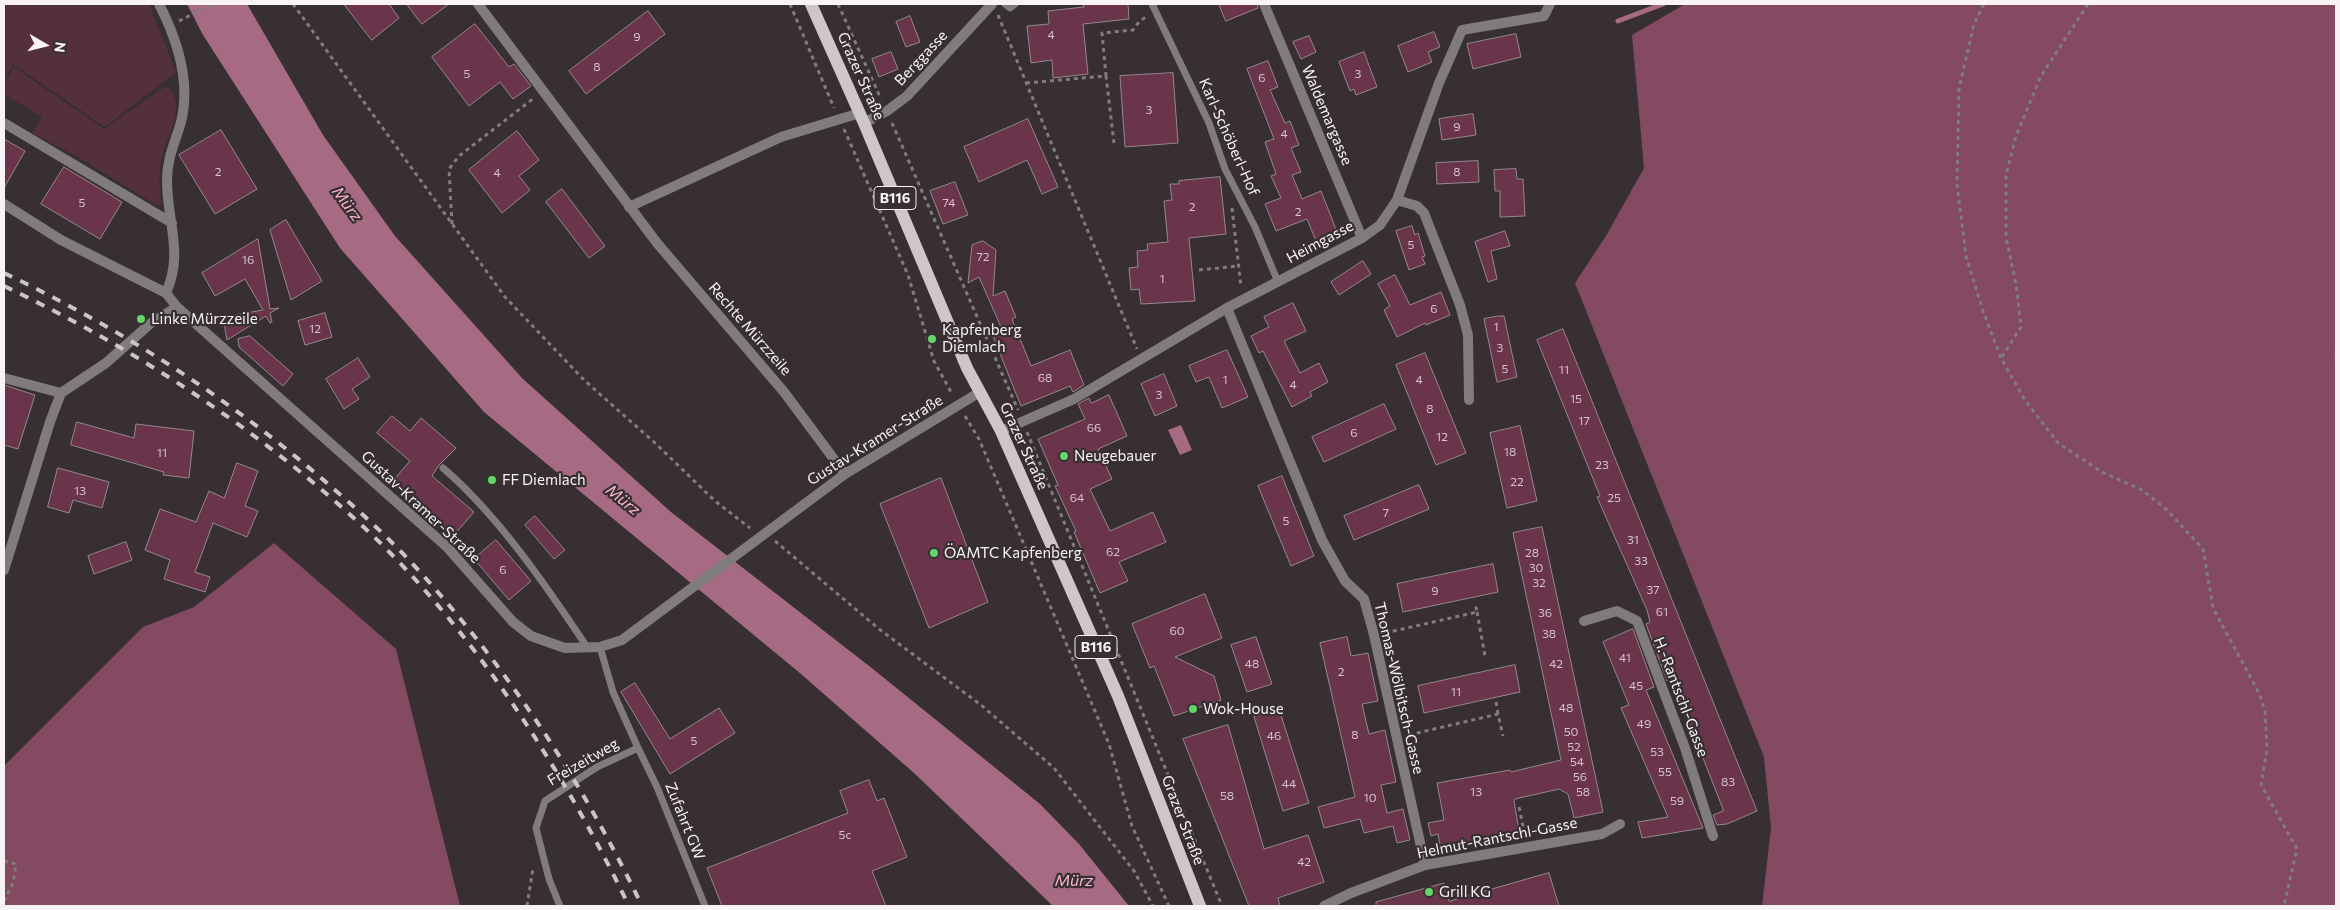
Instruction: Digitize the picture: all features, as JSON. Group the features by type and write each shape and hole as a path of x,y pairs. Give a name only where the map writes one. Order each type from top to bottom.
{"main road":[{"name":"Grazer Straße","path":"811,4 862,118 967,368 1001,431 1118,696 1200,906"}],"street":[{"path":"159,4 170,25 180,59 183,93 181,120 169,155 167,173 175,266 166,293"},
{"name":"Rechte Mürzzeile","path":"478,4 657,243 784,392 845,474"},
{"name":"Waldemargasse","path":"1264,4 1362,238"},
{"name":"Heimgasse","path":"1001,431 1074,399 1227,308 1362,238 1380,225 1397,200 1439,83 1462,30 1544,16 1550,4"},
{"name":"Berggasse","path":"862,118 887,111 907,96 994,8"},
{"path":"629,207 781,137 839,120 862,118"},
{"path":"4,123 172,223"},
{"path":"1397,200 1417,206 1424,213 1460,305 1468,335 1469,400"},
{"path":"4,204 61,240 166,293 177,307 151,323 106,363 61,394 50,422 4,570"},
{"name":"Gustav-Kramer-Straße","path":"177,307 447,547 513,622 532,636 548,644 565,648 600,647 622,640 845,474 980,392"},
{"name":"Thomas-Wölbitsch-Gasse","path":"1227,308 1322,540 1345,581 1364,599 1374,635 1425,865"},
{"path":"4,378 61,394"},
{"name":"H.-Rantschl-Gasse","path":"1584,621 1617,611 1637,621 1686,748 1713,836"},
{"name":"Helmut-Rantschl-Gasse","path":"1324,906 1350,893 1425,865 1602,834 1620,824"}],"lane":[{"path":"1004,4 1010,8 1016,4"},
{"name":"Karl-Schöberl-Hof","path":"1153,7 1209,123 1225,168 1278,282"},
{"path":"443,468 492,517 559,605 587,647"},
{"name":"Freizeitweg","path":"560,906 549,879 536,828 545,801 597,767 638,748 613,692 600,647"},
{"name":"Zufahrt GW","path":"638,748 657,787 705,906"}],"path":[{"path":"170,25 212,4"},
{"path":"293,4 505,297 584,380 654,442 715,501 763,534 886,634 981,705 1054,768 1134,871 1153,906"},
{"path":"790,4 908,275 934,361 979,439 1108,744 1132,826 1169,906"},
{"path":"838,4 887,111 1023,422 1222,906"},
{"path":"1984,4 1974,24 1959,89 1957,184 1966,256 1983,311 2001,358 2026,400 2058,443 2102,472 2142,490 2167,510 2203,548 2213,608 2260,695 2265,712 2267,749 2261,785 2298,849 2284,906"},
{"path":"2001,358 2021,327 2016,284 2006,238 2006,175 2016,136 2042,76 2088,4"},
{"path":"1114,143 1102,33 1133,30 1153,7"},
{"path":"994,8 1141,358"},
{"path":"1026,83 1106,76"},
{"path":"452,225 450,169 458,156 543,91"},
{"path":"1239,195 1232,206 1242,300"},
{"path":"1199,270 1238,266"},
{"path":"2336,351 2336,361"},
{"path":"1475,602 1485,656"},
{"path":"1374,635 1477,612"},
{"path":"1496,702 1502,736"},
{"path":"1396,738 1498,714"},
{"path":"1519,807 1527,846"},
{"path":"4,861 16,864 13,882 4,901"}],"shaded area":[{"path":"4,4 149,4 176,72 105,127 13,64 4,81"},
{"path":"1685,4 2336,4 2336,906 1762,906 1771,828 1764,757 1575,283 1606,236 1644,168 1632,35"},
{"path":"14,67 104,129 166,86 173,94 176,102 176,112 160,168 161,206 151,202 78,157 32,133 42,117 4,94 4,83"},
{"path":"274,543 396,649 460,906 4,906 4,766 143,627 194,607"}],"water":[{"name":"Mürz","path":"187,4 247,4 323,135 395,236 522,378 671,512 873,669 1040,804 1079,844 1129,906 1053,906 914,773 801,674 484,412 340,248 203,35"},
{"path":"1181,425 1192,450 1180,455 1168,430"}],"building":[{"path":"344,4 389,4 399,18 372,40"},
{"path":"407,4 449,4 422,24"},
{"path":"1083,4 1128,4 1129,19 1083,24 1088,74 1053,78 1052,60 1031,63 1027,26 1049,24 1048,11 1084,7"},
{"path":"1219,4 1257,4 1258,8 1226,21"},
{"path":"648,11 665,34 586,94 569,71"},
{"path":"910,16 920,42 906,47 896,22"},
{"path":"475,24 509,67 514,64 531,86 513,99 500,82 469,106 432,57"},
{"path":"1434,32 1440,47 1428,52 1432,62 1408,72 1398,46"},
{"path":"1516,34 1521,57 1473,69 1467,44"},
{"path":"1309,36 1316,52 1301,59 1293,42"},
{"path":"891,52 898,69 879,77 872,59"},
{"path":"1364,52 1377,87 1356,95 1354,89 1350,91 1339,62"},
{"path":"1268,61 1278,87 1270,90 1285,123 1290,121 1299,145 1291,148 1301,172 1292,175 1302,199 1321,191 1337,232 1316,241 1307,219 1276,231 1265,204 1281,198 1271,176 1276,174 1265,142 1274,139 1247,69"},
{"path":"1173,73 1178,143 1125,147 1120,76"},
{"path":"1473,114 1476,135 1442,140 1439,119"},
{"path":"1028,119 1058,187 1042,194 1027,160 979,182 964,147"},
{"path":"221,130 257,189 215,214 179,155"},
{"path":"517,131 539,160 519,176 530,190 502,213 469,170"},
{"path":"4,139 25,151 4,188"},
{"path":"1478,161 1479,182 1437,184 1436,163"},
{"path":"64,167 122,202 100,239 41,204"},
{"path":"1516,169 1517,179 1523,179 1525,216 1500,217 1500,191 1495,191 1494,170"},
{"path":"1220,177 1226,234 1189,238 1195,301 1141,304 1139,289 1131,290 1129,268 1138,267 1137,251 1148,250 1147,244 1168,242 1164,201 1172,200 1170,184 1179,184 1179,181"},
{"path":"955,182 968,215 943,224 930,191"},
{"path":"562,189 605,246 589,258 546,202"},
{"path":"286,220 322,281 291,300 270,230"},
{"path":"1412,226 1415,235 1418,233 1425,256 1422,257 1425,264 1409,270 1396,231"},
{"path":"1505,231 1510,246 1491,251 1497,279 1488,282 1475,242"},
{"path":"258,239 270,309 279,308 270,313 272,322 270,323 266,316 227,340 223,317 263,310 245,279 215,296 202,273"},
{"path":"983,241 996,250 993,296 1005,291 1016,317 1012,319 1031,366 1070,350 1084,385 1073,392 1070,386 1021,406 991,331 1001,327 979,277 968,283 972,245"},
{"path":"1363,261 1371,274 1339,295 1331,282"},
{"path":"1395,275 1410,305 1441,292 1450,315 1426,325 1425,323 1397,337 1384,310 1390,306 1378,284"},
{"path":"1293,303 1306,331 1284,341 1300,373 1319,363 1328,382 1310,392 1312,396 1292,407 1263,351 1259,353 1251,336 1269,327 1264,317"},
{"path":"325,313 332,337 305,345 298,321"},
{"path":"1504,316 1517,377 1497,382 1484,319"},
{"path":"1563,329 1757,811 1727,824 1717,825 1713,815 1723,811 1723,809 1672,679 1667,681 1646,624 1650,622 1647,610 1597,497 1600,496 1537,340"},
{"path":"250,336 293,374 283,386 239,347 238,339"},
{"path":"1227,350 1248,397 1222,408 1209,377 1196,382 1189,366"},
{"path":"1425,353 1466,453 1436,465 1396,365"},
{"path":"358,358 370,377 352,389 359,399 344,409 326,379"},
{"path":"1164,374 1177,406 1155,416 1141,384"},
{"path":"4,385 35,395 18,449 4,445"},
{"path":"1109,395 1127,436 1098,449 1112,479 1090,489 1110,531 1153,512 1166,542 1119,562 1128,581 1100,593 1074,532 1076,531 1055,486 1058,485 1038,439 1085,419 1078,404 1089,398 1091,403"},
{"path":"1384,404 1396,429 1324,462 1312,437"},
{"path":"392,416 410,431 421,418 456,448 439,465 432,476 474,512 453,536 391,483 410,461 377,433"},
{"path":"77,422 134,438 136,424 194,431 189,478 163,475 164,472 71,445"},
{"path":"1520,426 1537,501 1507,508 1490,433"},
{"path":"237,463 258,471 245,506 258,511 247,537 213,523 195,572 210,577 205,592 164,579 170,560 145,550 160,509 196,522 209,491 224,498"},
{"path":"58,468 109,482 102,508 73,500 69,513 48,507"},
{"path":"1282,476 1314,556 1291,566 1258,486"},
{"name":"ÖAMTC Kapfenberg","path":"941,478 988,602 929,628 880,504"},
{"path":"1419,485 1429,509 1354,540 1344,516"},
{"path":"535,516 565,550 554,559 525,525"},
{"path":"1542,527 1603,812 1574,818 1568,794 1559,789 1515,799 1520,837 1441,850 1438,834 1431,836 1428,823 1444,820 1437,783 1510,770 1511,772 1561,760 1513,533"},
{"path":"496,540 531,581 509,600 474,559"},
{"path":"126,542 132,560 94,574 88,556"},
{"path":"1493,564 1498,592 1403,612 1397,584"},
{"path":"1205,594 1222,638 1175,657 1214,676 1221,700 1174,716 1154,666 1150,668 1132,624"},
{"path":"1633,629 1654,687 1646,690 1703,828 1642,838 1638,822 1668,817 1621,708 1629,705 1603,642"},
{"path":"1256,637 1272,684 1247,692 1231,645"},
{"path":"1347,637 1351,656 1368,653 1378,701 1362,704 1369,734 1385,730 1396,782 1381,785 1387,813 1403,809 1410,840 1397,843 1393,826 1364,833 1360,819 1324,828 1318,807 1355,797 1320,643"},
{"path":"1515,665 1520,692 1424,713 1418,686"},
{"path":"635,683 670,739 719,708 735,733 670,774 621,692"},
{"path":"1279,709 1309,803 1283,811 1254,717"},
{"path":"1228,725 1264,849 1308,835 1324,882 1278,898 1280,906 1249,906 1183,739"},
{"path":"869,780 877,801 884,798 907,857 872,871 886,906 722,906 707,868 848,813 840,791"},
{"path":"1549,873 1559,906 1376,906 1376,902 1444,883 1449,901"}],"waterway":[{"path":"1618,21 1663,4"}],"railway":[{"path":"4,273 49,295 135,344 218,398 297,458 390,540 454,611 515,690 544,732 596,817 642,906"},
{"path":"4,286 102,337 196,395 286,461 370,533 447,616 516,708 577,806 629,906"}],"place":[{"name":"Linke Mürzzeile","path":"141,319"},
{"name":"Kapfenberg Diemlach","path":"932,339"},
{"name":"Neugebauer","path":"1064,456"},
{"name":"FF Diemlach","path":"492,480"},
{"name":"ÖAMTC Kapfenberg","path":"934,553"},
{"name":"Wok-House","path":"1193,709"},
{"name":"Grill KG","path":"1429,892"}]}
